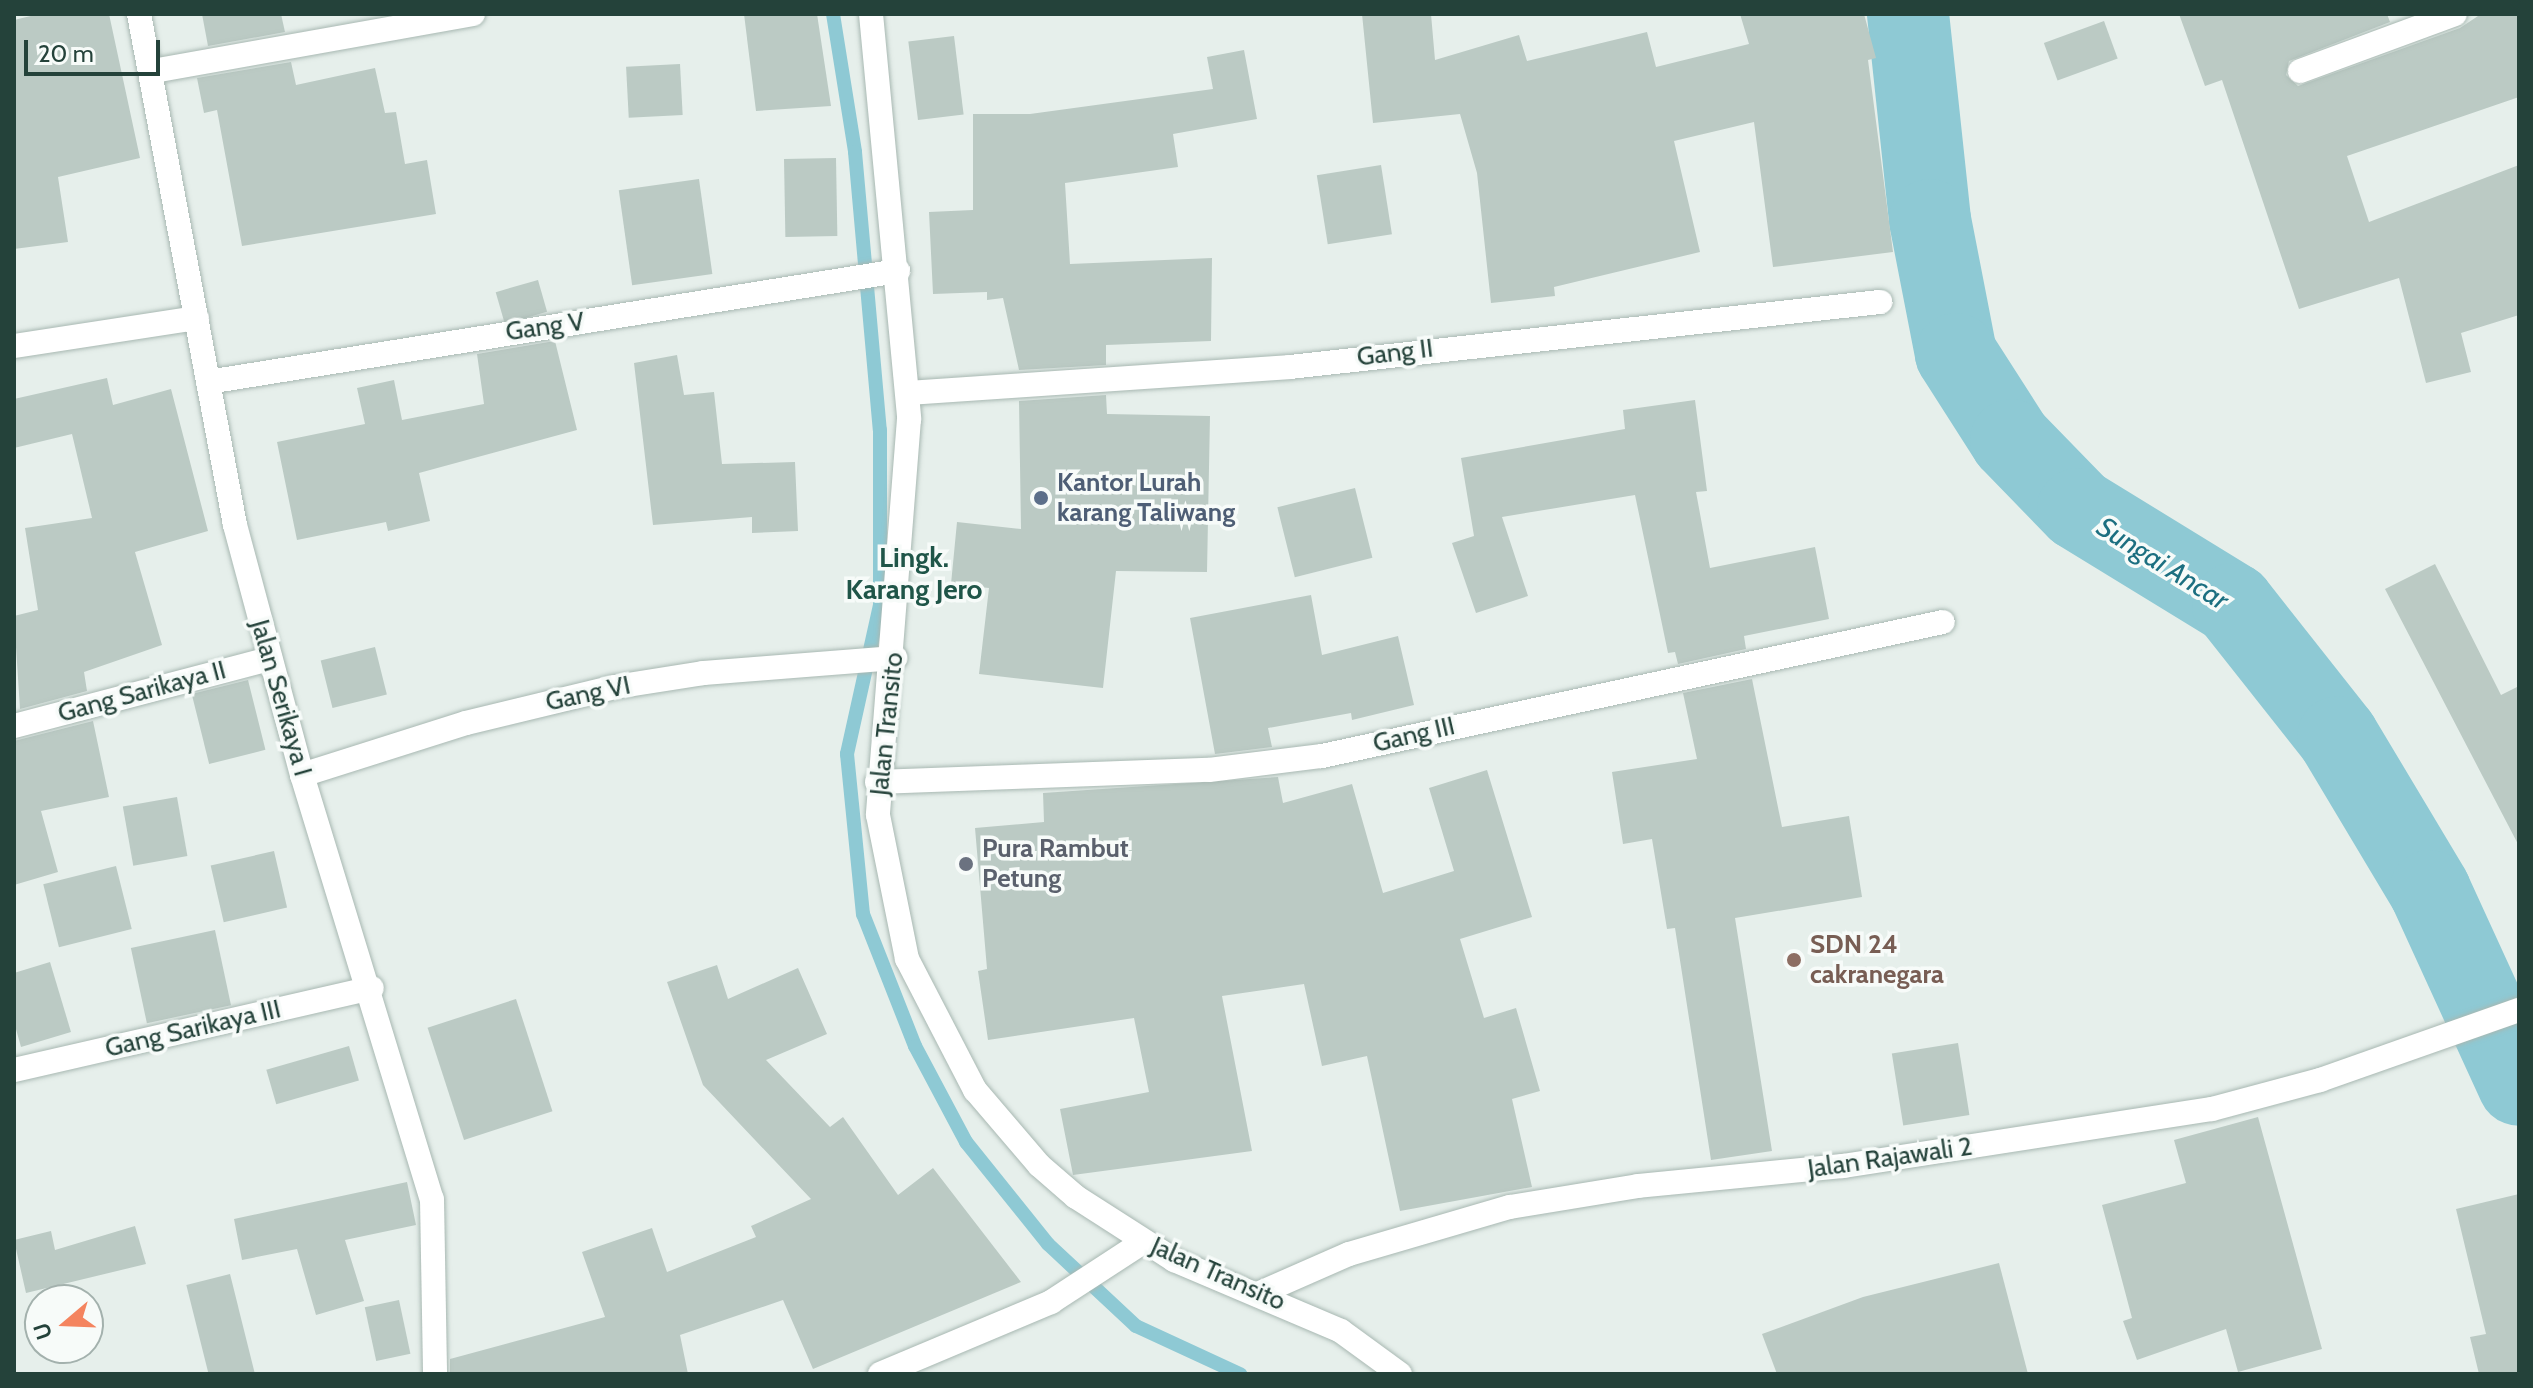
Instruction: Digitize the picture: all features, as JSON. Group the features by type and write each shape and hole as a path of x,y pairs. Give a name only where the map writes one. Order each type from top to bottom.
{"street":[{"name":"Jalan Serikaya I","path":"139,14 153,71 235,525 302,775 372,988 432,1199 435,1374"},
{"path":"153,71 473,14"},
{"name":"Jalan Transito","path":"871,14 890,272 909,393 877,782 894,912 907,959 948,1048 1039,1165 1143,1242 1341,1331 1400,1374"},
{"path":"2300,71 2455,14"},
{"name":"Gang V","path":"208,382 890,272"},
{"name":"Gang II","path":"909,393 1290,367 1880,302"},
{"path":"14,346 197,318"},
{"name":"Gang III","path":"877,782 1209,770 1322,756 1943,622"},
{"name":"Gang Sarikaya II","path":"14,726 270,659"},
{"name":"Gang VI","path":"302,775 451,727 615,687 889,659"},
{"name":"Gang Sarikaya III","path":"14,1070 372,988"},
{"name":"Jalan Rajawali 2","path":"1260,1293 1349,1254 1510,1207 1638,1186 1843,1166 2212,1109 2439,1040 2519,1010"},
{"path":"880,1374 1051,1302 1123,1258 1143,1242"}],"building":[{"path":"39,14 109,14 140,158 58,177 68,242 14,249 14,20"},
{"path":"202,14 281,14 285,32 208,46"},
{"path":"744,14 817,14 831,106 756,111"},
{"path":"1362,14 1431,14 1435,60 1519,35 1527,61 1647,32 1656,67 1749,44 1740,14 1864,14 1876,58 1868,60 1893,252 1773,267 1754,122 1674,141 1700,252 1554,287 1555,296 1491,303 1477,173 1460,114 1373,123"},
{"path":"2179,14 2387,14 2390,22 2289,61 2286,75 2298,86 2460,28 2481,14 2519,14 2519,97 2347,156 2369,222 2519,165 2519,315 2461,333 2471,372 2426,383 2399,278 2299,309 2222,80 2205,86"},
{"path":"2104,21 2118,59 2058,80 2044,43"},
{"path":"954,36 964,114 918,120 908,42"},
{"path":"1244,50 1257,119 1173,134 1178,167 1065,183 1070,264 1212,258 1211,341 1106,345 1106,365 1019,370 1003,298 987,300 987,292 933,294 929,212 973,210 973,114 1030,114 1213,89 1207,57"},
{"path":"291,62 296,85 375,68 385,113 396,112 405,164 427,160 436,214 242,246 217,110 204,113 197,78"},
{"path":"680,64 683,115 629,118 626,67"},
{"path":"836,158 837,236 785,237 784,159"},
{"path":"1381,165 1392,234 1328,244 1317,175"},
{"path":"699,179 712,274 632,285 619,190"},
{"path":"538,280 547,312 505,324 496,292"},
{"path":"555,341 577,430 419,473 430,521 388,531 386,522 297,540 277,442 365,424 357,388 394,380 402,420 484,404 477,354"},
{"path":"677,355 684,395 714,392 722,464 795,462 798,531 752,533 752,517 653,525 634,363"},
{"path":"107,378 113,405 171,389 208,531 135,552 162,645 84,672 87,691 20,709 14,616 38,610 25,528 92,518 72,434 14,448 14,399"},
{"path":"1106,395 1107,414 1210,416 1207,572 1116,571 1103,688 979,674 989,588 951,584 957,522 1021,529 1019,401"},
{"path":"1695,400 1707,491 1696,492 1710,568 1815,547 1829,619 1744,636 1746,649 1678,664 1675,652 1668,653 1635,495 1502,517 1528,596 1476,613 1452,543 1474,536 1461,458 1625,429 1623,410"},
{"path":"1355,488 1372,558 1295,577 1277,507"},
{"path":"2435,564 2501,695 2519,686 2519,846 2385,589"},
{"path":"1311,595 1322,655 1398,636 1414,705 1352,720 1351,713 1268,728 1272,747 1215,754 1190,618"},
{"path":"375,647 387,695 333,708 321,661"},
{"path":"1752,679 1782,827 1849,816 1862,897 1735,918 1772,1151 1711,1160 1675,928 1667,929 1652,839 1623,844 1612,772 1697,759 1683,693"},
{"path":"248,680 265,750 209,764 192,694"},
{"path":"93,721 109,797 41,811 58,872 14,885 14,741"},
{"path":"1487,770 1532,917 1460,939 1484,1018 1516,1008 1540,1091 1512,1099 1532,1187 1400,1211 1367,1056 1322,1066 1304,984 1222,996 1252,1151 1073,1175 1060,1109 1149,1092 1134,1018 988,1040 978,971 987,969 975,828 1044,822 1043,793 1278,777 1283,803 1352,784 1383,893 1454,871 1429,788"},
{"path":"177,797 187,856 133,866 123,807"},
{"path":"274,851 287,908 224,922 211,866"},
{"path":"116,866 132,929 59,947 43,884"},
{"path":"215,930 231,1005 147,1023 131,948"},
{"path":"50,962 71,1032 21,1047 14,1022 14,973"},
{"path":"717,965 728,999 798,968 827,1034 766,1060 830,1127 843,1117 898,1195 933,1168 1021,1282 813,1369 783,1300 680,1335 688,1374 450,1374 450,1359 605,1317 582,1252 652,1228 667,1272 756,1237 751,1226 811,1199 703,1085 667,982"},
{"path":"516,999 552,1111 464,1140 428,1028"},
{"path":"1958,1043 1969,1115 1903,1126 1892,1053"},
{"path":"349,1046 359,1081 276,1104 266,1070"},
{"path":"2258,1117 2322,1349 2238,1372 2226,1329 2137,1360 2123,1321 2132,1318 2102,1205 2186,1183 2174,1140"},
{"path":"407,1182 416,1225 345,1240 364,1301 316,1315 297,1249 242,1260 234,1219"},
{"path":"2519,1194 2519,1374 2479,1374 2470,1337 2486,1334 2456,1209"},
{"path":"135,1226 146,1264 63,1284 24,1284 14,1240 51,1231 55,1250"},
{"path":"1999,1263 2028,1374 1777,1374 1762,1334 1863,1297"},
{"path":"230,1274 255,1374 209,1374 186,1285"},
{"path":"399,1300 410,1354 376,1361 365,1307"}],"waterway":[{"path":"833,14 855,152 880,430 880,605 847,754 863,914 915,1046 966,1142 1048,1244 1136,1326 1240,1374"},
{"name":"Sungai Ancar","path":"1908,14 1930,220 1956,354 2011,440 2078,509 2233,604 2338,737 2430,891 2519,1085"}],"place":[{"name":"Kantor Lurah karang Taliwang","path":"1041,498"},
{"name":"Pura Rambut Petung","path":"966,864"},
{"name":"SDN 24 cakranegara","path":"1794,960"}],"district":[{"name":"Lingk. Karang Jero","path":"914,573"}]}
